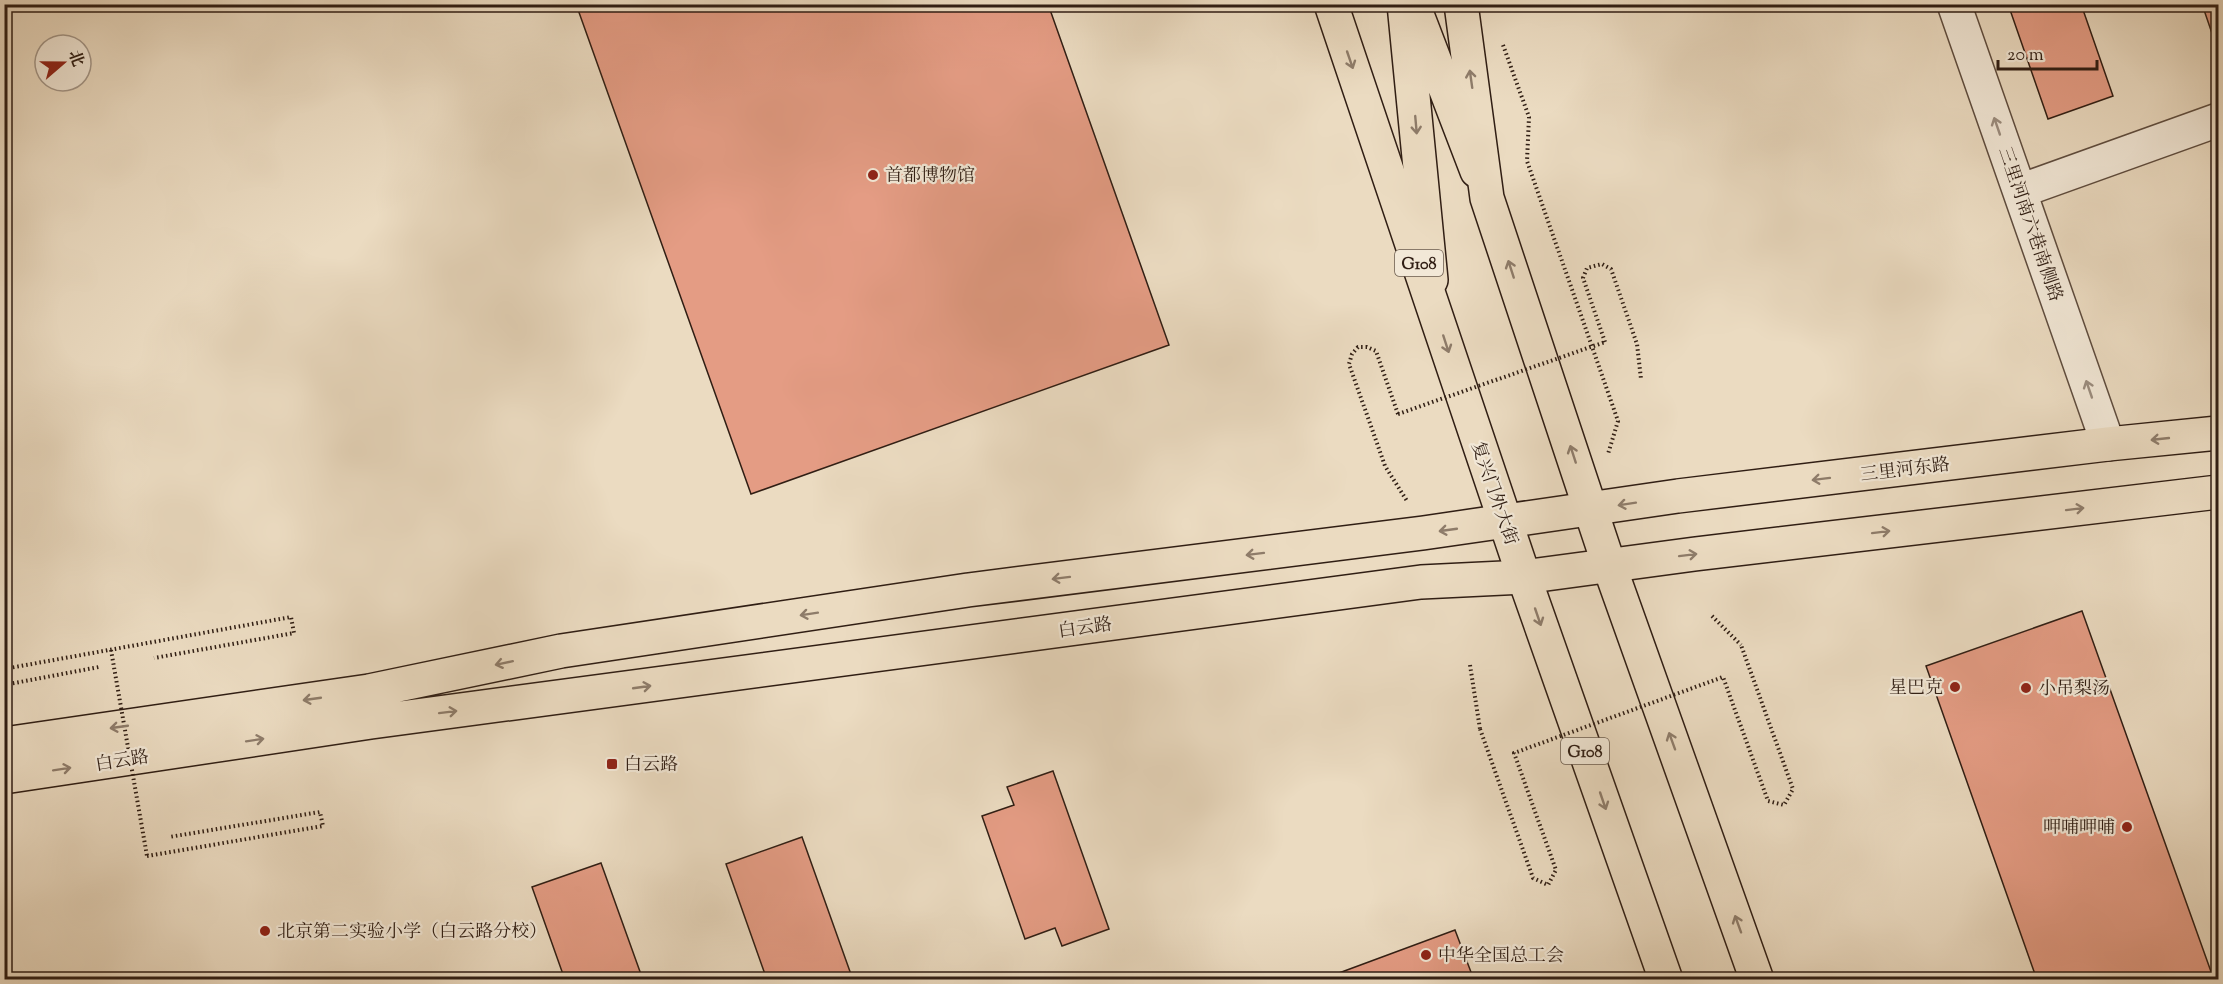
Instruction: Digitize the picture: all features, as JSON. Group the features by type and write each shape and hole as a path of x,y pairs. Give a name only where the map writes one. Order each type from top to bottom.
{"main road":[{"name":"复兴门外大街","path":"1331,4 1524,577 1666,980"},
{"path":"1404,4 1433,306"},
{"path":"1413,4 1487,198 1609,565 1758,980"},
{"path":"1461,4 1487,198"},
{"name":"三里河东路","path":"1506,522 1678,496 2108,444 2218,433"},
{"path":"1609,565 2218,492"},
{"name":"白云路","path":"4,744 369,691 561,651 934,595 1506,522"},
{"name":"白云路","path":"4,777 371,722 1421,582 1524,577 1609,565"}],"street":[{"name":"三里河南六巷南侧路","path":"1954,4 2108,444"},
{"path":"2020,191 2218,120"}],"path":[{"path":"1500,38 1529,117 1527,161 1618,421 1591,509"},
{"path":"1407,502 1385,466 1349,364 1352,354 1358,347 1367,347 1376,351 1398,414 1605,342 1583,278 1587,268 1602,264 1611,269 1637,344 1641,379"},
{"path":"1470,665 1480,729 1533,878 1548,885 1556,870 1514,753 1723,677 1768,801 1784,805 1793,789 1742,645 1712,616"},
{"path":"4,669 291,617 294,633 154,658"},
{"path":"111,650 147,856 323,826 320,812 169,837"},
{"path":"4,685 99,667"}],"building":[{"name":"首都博物馆","path":"576,4 1048,4 1169,345 751,494"},
{"path":"2008,4 2081,4 2113,96 2048,119"},
{"path":"2202,4 2218,4 2218,51"},
{"path":"2082,611 2214,980 2037,980 1926,666"},
{"path":"1053,771 1109,929 1062,946 1055,928 1025,939 982,816 1014,805 1007,787"},
{"path":"802,837 853,980 767,980 726,864"},
{"path":"601,863 643,980 565,980 532,887"},
{"name":"中华全国总工会","path":"1455,930 1474,980 1320,980"}],"place":[{"name":"首都博物馆","path":"873,175"},
{"name":"星巴克","path":"1955,687"},
{"name":"小吊梨汤","path":"2026,688"},
{"name":"白云路","path":"612,764"},
{"name":"呷哺呷哺","path":"2127,827"},
{"name":"北京第二实验小学（白云路分校）","path":"265,931"},
{"name":"中华全国总工会","path":"1426,955"}]}
